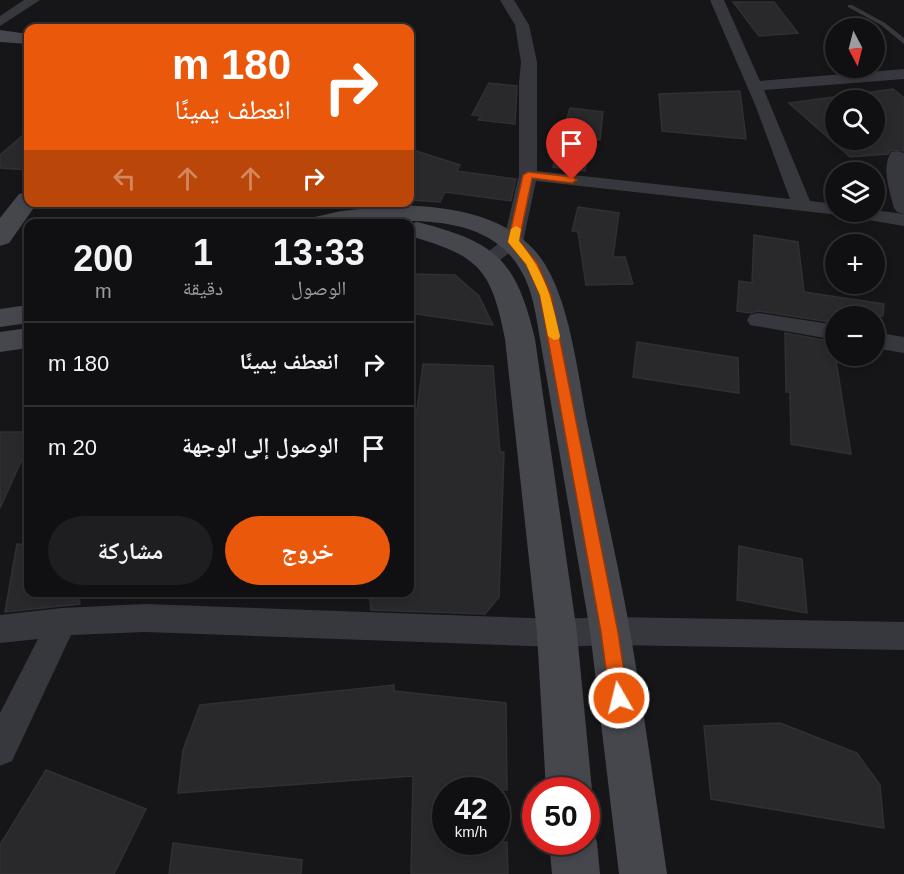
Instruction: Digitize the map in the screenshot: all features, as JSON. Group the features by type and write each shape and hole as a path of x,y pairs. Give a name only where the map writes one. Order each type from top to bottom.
{"main road":[{"path":"0,30 24,32"},
{"path":"0,36 24,39"},
{"path":"0,207 24,183"},
{"path":"0,238 24,204"},
{"path":"344,219 374,214 433,215 486,226 500,251 520,339 557,633 568,777"},
{"path":"414,230 500,251 531,263 545,295 610,632 644,874"},
{"path":"0,318 24,315"},
{"path":"0,342 24,339"},
{"path":"574,855 576,874"}],"street":[{"path":"0,22 33,0"},
{"path":"500,251 528,175 527,82 529,62 522,25 507,0"},
{"path":"717,0 755,86 802,205"},
{"path":"755,86 904,74"},
{"path":"897,156 895,177 904,208"},
{"path":"528,175 715,198 825,208"},
{"path":"885,217 904,219"},
{"path":"758,320 825,331"},
{"path":"885,342 904,345"},
{"path":"0,629 62,622 145,618 557,633 904,636"},
{"path":"0,749 62,622"}],"lane":[{"path":"850,6 883,24 904,42"}],"building":[{"path":"733,2 774,2 798,33 759,36"},
{"path":"489,83 517,86 515,124 478,120 481,116 472,115"},
{"path":"893,89 904,98 904,151 891,150 888,154 850,157 842,150 885,150 885,90"},
{"path":"740,91 746,139 662,131 659,94"},
{"path":"825,98 825,135 789,103"},
{"path":"570,108 603,112 600,140 589,139 585,171 553,167"},
{"path":"24,134 24,170 0,168 0,155"},
{"path":"414,150 460,165 457,171 516,179 511,201 445,192 440,202 414,200"},
{"path":"578,207 619,213 613,257 625,257 633,284 586,285 578,232 572,231"},
{"path":"754,235 798,242 804,292 884,304 884,306 825,306 825,321 758,311 751,313 737,311 739,281 752,283"},
{"path":"414,274 455,275 479,296 493,325 414,314"},
{"path":"785,333 825,340 825,366 837,366 851,454 791,444 790,392 786,392"},
{"path":"637,342 738,358 739,393 633,377"},
{"path":"423,364 493,366 500,452 504,452 499,597 485,614 371,610 370,597 414,597 414,432"},
{"path":"0,432 24,432 24,455 0,508"},
{"path":"17,544 24,545 24,597 79,597 80,604 5,612"},
{"path":"739,546 802,559 807,613 737,600"},
{"path":"394,685 394,691 506,703 507,777 432,777 432,855 507,855 508,874 411,874 413,776 178,793 183,750 200,705"},
{"path":"780,723 857,753 880,785 884,828 711,799 704,726"},
{"path":"46,770 146,809 114,874 0,874 0,845"},
{"path":"173,843 302,860 301,874 169,874"}],"slow traffic":[{"path":"516,229 513,242 531,263 545,295 554,336"}],"route":[{"path":"572,180 528,175 513,242 531,263 545,295 610,632 619,698"}]}
